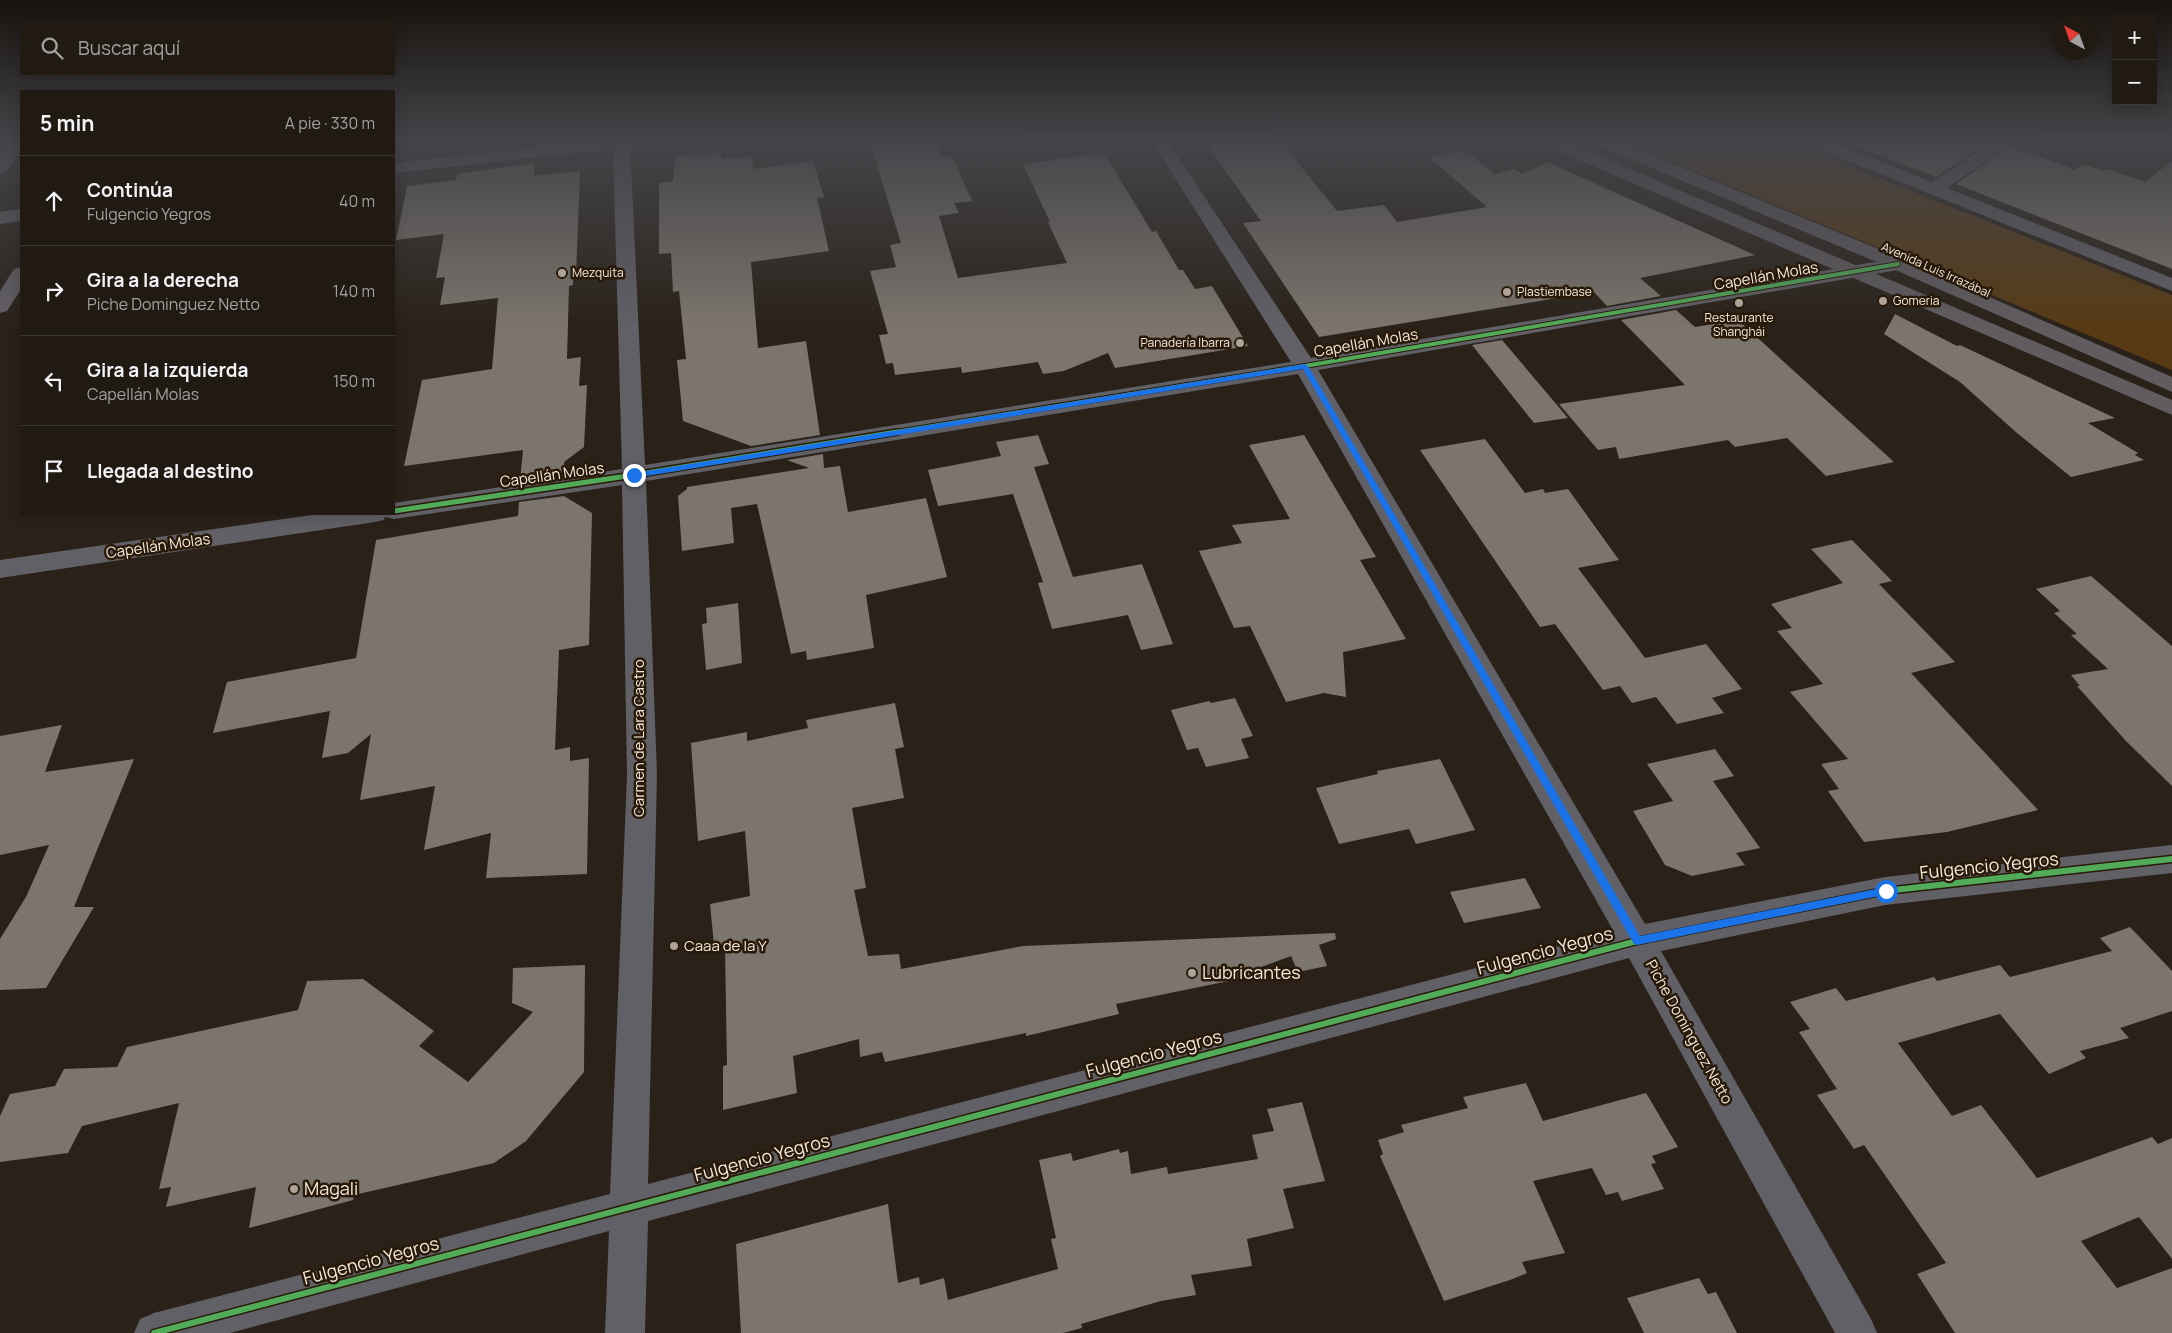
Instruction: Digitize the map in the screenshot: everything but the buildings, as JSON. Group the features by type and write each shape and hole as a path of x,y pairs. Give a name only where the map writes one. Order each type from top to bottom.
{"highway":[{"path":"1699,205 2172,408"},
{"name":"Avenida Luis Irrazábal","path":"1757,205 1898,264 2172,385"}],"main road":[{"path":"0,307 20,275"}],"street":[{"name":"Carmen de Lara Castro","path":"623,205 634,475 642,775 625,1333"},
{"name":"Piche Dominguez Netto","path":"1201,205 1305,366 1637,941 1857,1333"},
{"path":"1977,205 2172,285"},
{"path":"0,218 20,215"},
{"name":"Capellán Molas","path":"395,511 634,475 1305,366 1856,273 1898,264"},
{"name":"Capellán Molas","path":"0,569 368,515"},
{"name":"Fulgencio Yegros","path":"154,1333 1637,941 1886,891 2172,859"}],"shaded area":[{"path":"1776,205 1946,205 2172,295 2172,370"}],"cycle path":[{"path":"395,511 634,475 1305,366 1898,264"},
{"path":"154,1333 1637,941 1885,891 2172,859"}],"place":[{"name":"Mezquita","path":"562,273"},
{"name":"Plastiembase","path":"1507,292"},
{"name":"Gomeria","path":"1883,301"},
{"name":"Restaurante Shanghái","path":"1739,303"},
{"name":"Panadería Ibarra","path":"1240,343"},
{"name":"Caaa de la Y","path":"674,946"},
{"name":"Lubricantes","path":"1192,973"},
{"name":"Magali","path":"294,1189"}],"route":[{"path":"634,475 1305,366 1637,941 1886,891"}]}
